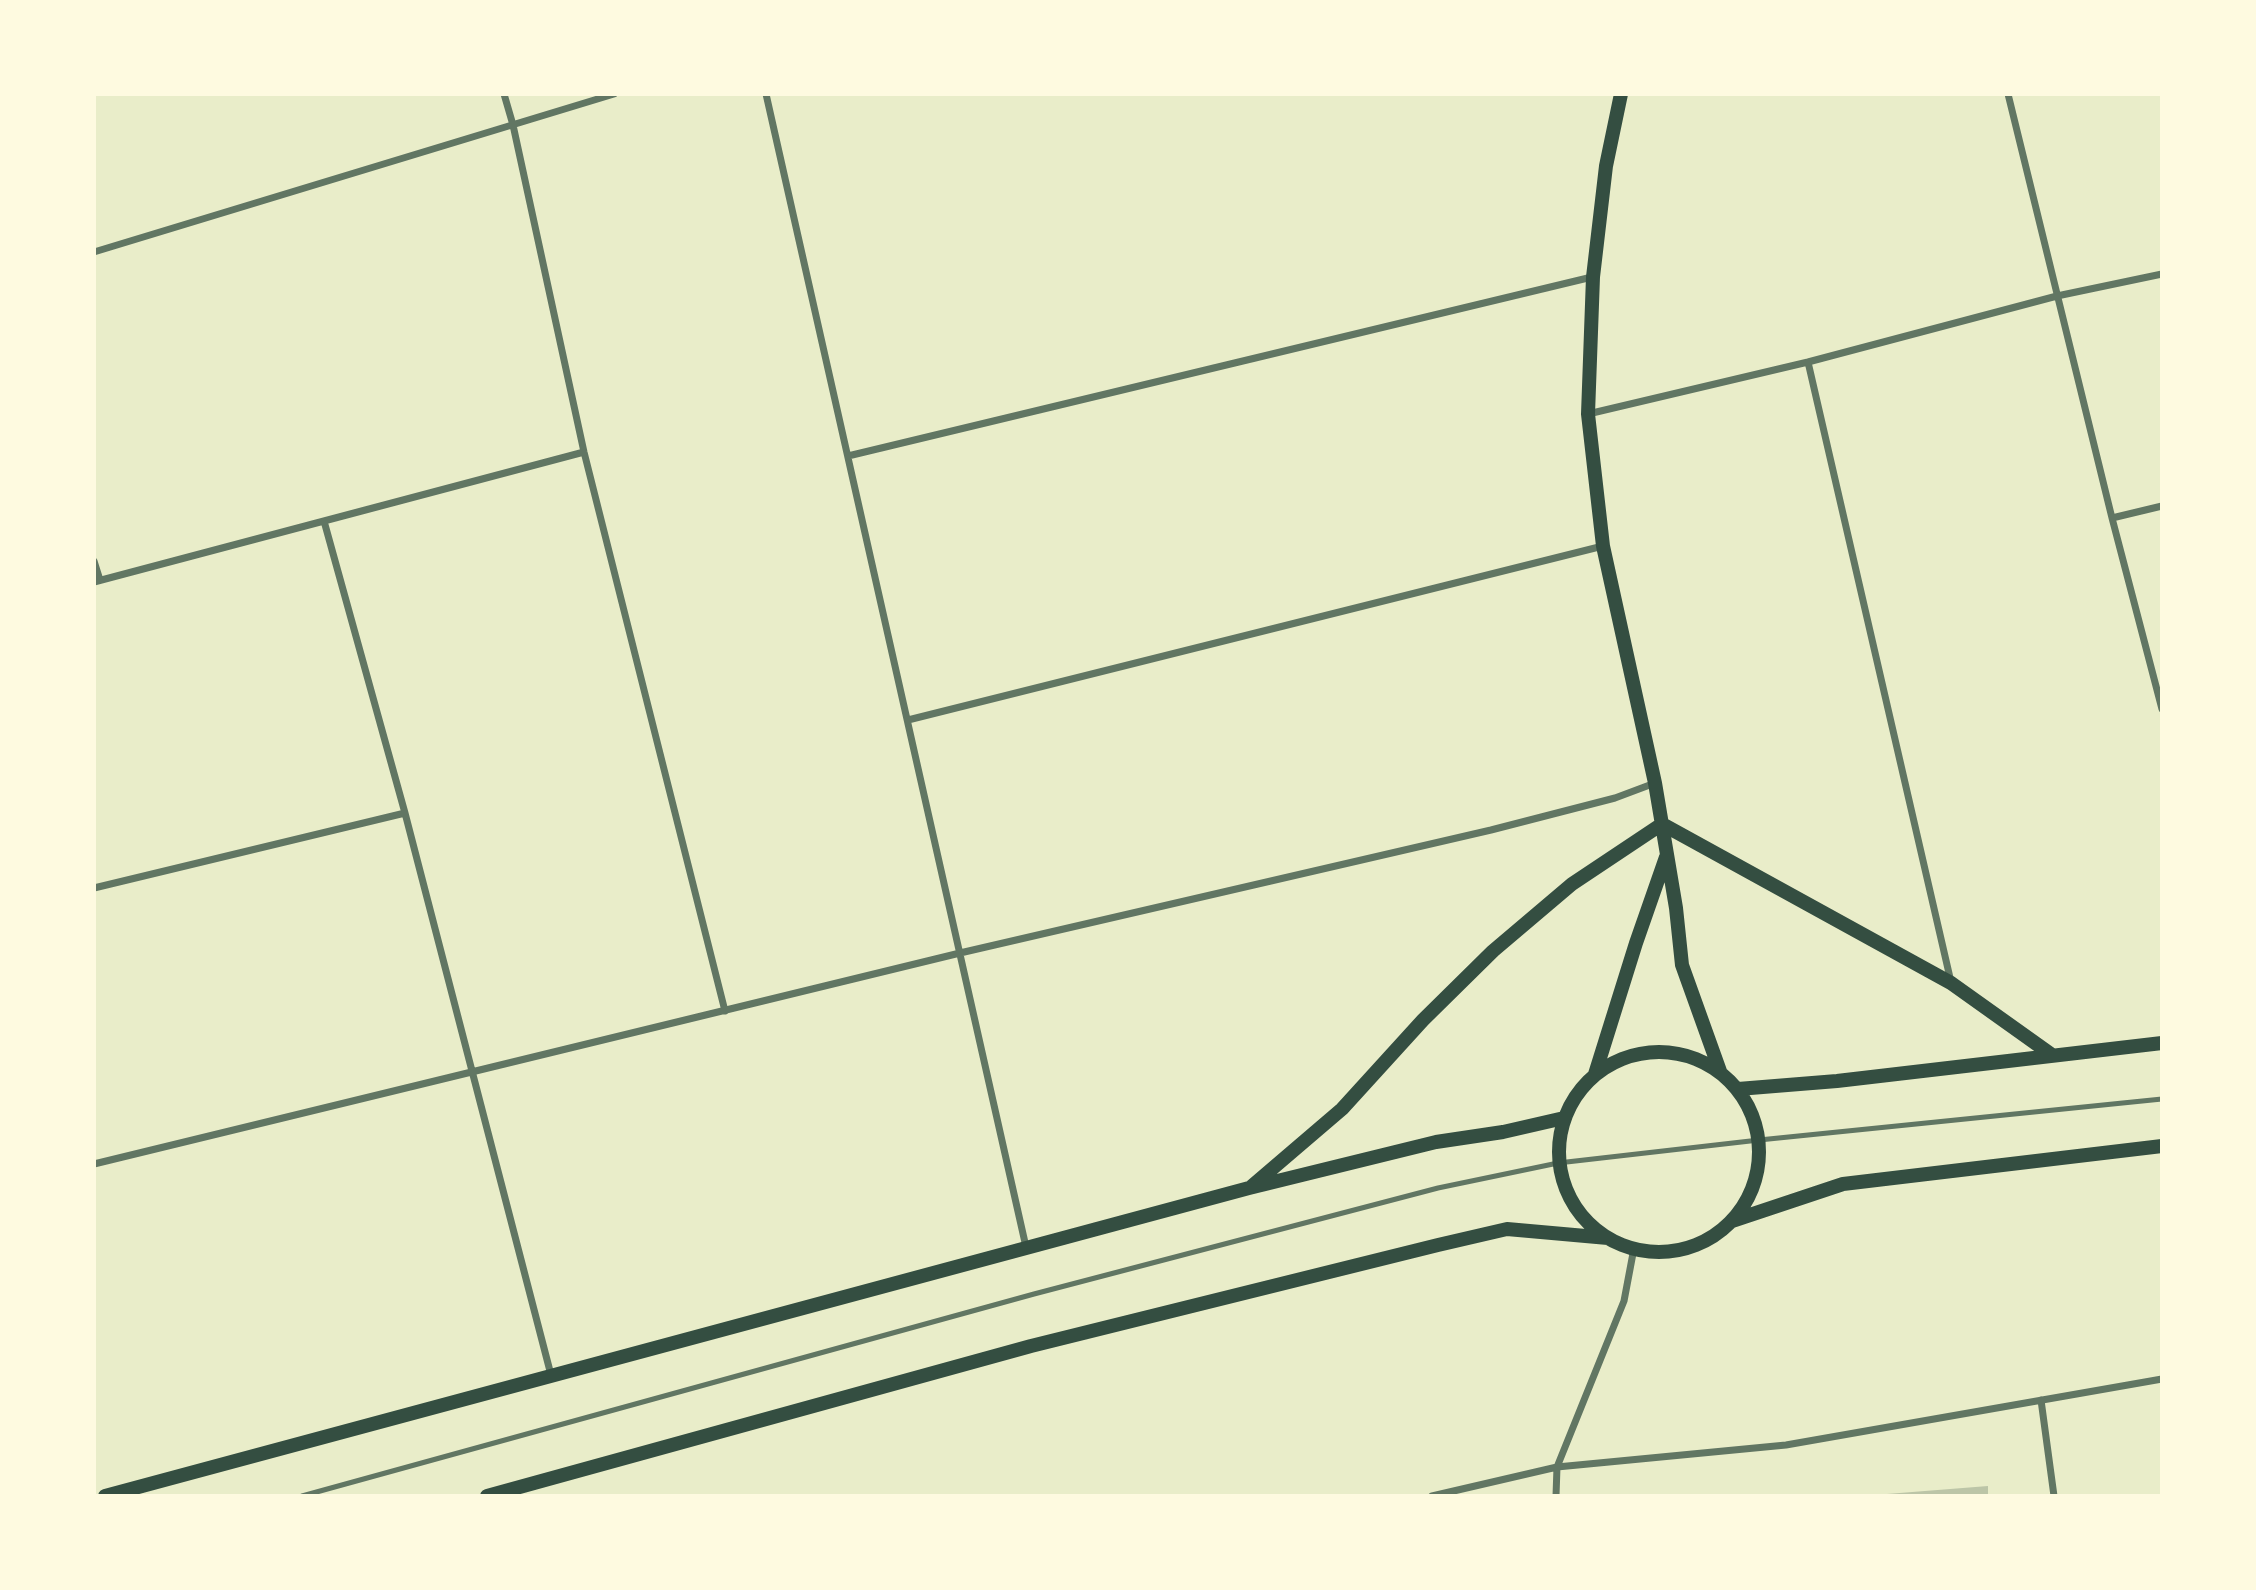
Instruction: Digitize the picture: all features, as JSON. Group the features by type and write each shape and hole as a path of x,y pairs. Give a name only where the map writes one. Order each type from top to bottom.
{"main road":[{"path":"1621,94 1606,166 1593,277 1588,414 1603,545 1655,782 1676,908 1682,965 1720,1071"},
{"path":"1662,824 1951,983 2052,1055"},
{"path":"1249,1188 1342,1109 1423,1020 1493,951 1572,884 1662,824"},
{"path":"1595,1074 1636,943 1667,856"},
{"path":"1738,1089 1837,1082 2161,1043"},
{"path":"1731,1222 1752,1192 1760,1158 1759,1140 1748,1104 1720,1071 1690,1056 1657,1051 1624,1057 1595,1074 1576,1094 1564,1118 1558,1140 1558,1163 1563,1186 1574,1206 1589,1224 1608,1238 1634,1248 1660,1252 1686,1248 1710,1237 1731,1222 1843,1184 2161,1146"},
{"path":"105,1496 1249,1188 1436,1142 1503,1132 1564,1118"},
{"path":"487,1496 1031,1346 1507,1229 1608,1238"}],"street":[{"path":"504,94 584,452 725,1011"},
{"path":"94,251 614,94"},
{"path":"766,94 1026,1247"},
{"path":"2008,94 2161,709"},
{"path":"1588,414 1808,362 2057,296 2161,274"},
{"path":"848,456 1593,277"},
{"path":"1808,362 1951,983"},
{"path":"94,561 97,581 584,452"},
{"path":"2112,518 2161,506"},
{"path":"324,521 405,813 551,1375"},
{"path":"908,720 1603,545"},
{"path":"94,1164 960,953 1491,830 1615,798 1655,782"},
{"path":"94,888 405,813"},
{"path":"1556,1496 1557,1467 1625,1301 1634,1248"},
{"path":"1432,1496 1557,1467 1786,1445 2161,1379"},
{"path":"2041,1401 2054,1496"}],"lane":[{"path":"302,1496 1061,1287 1438,1188 1558,1163 2161,1099"}],"building":[{"path":"1988,1486 1988,1496 1887,1496 1887,1494"}]}
